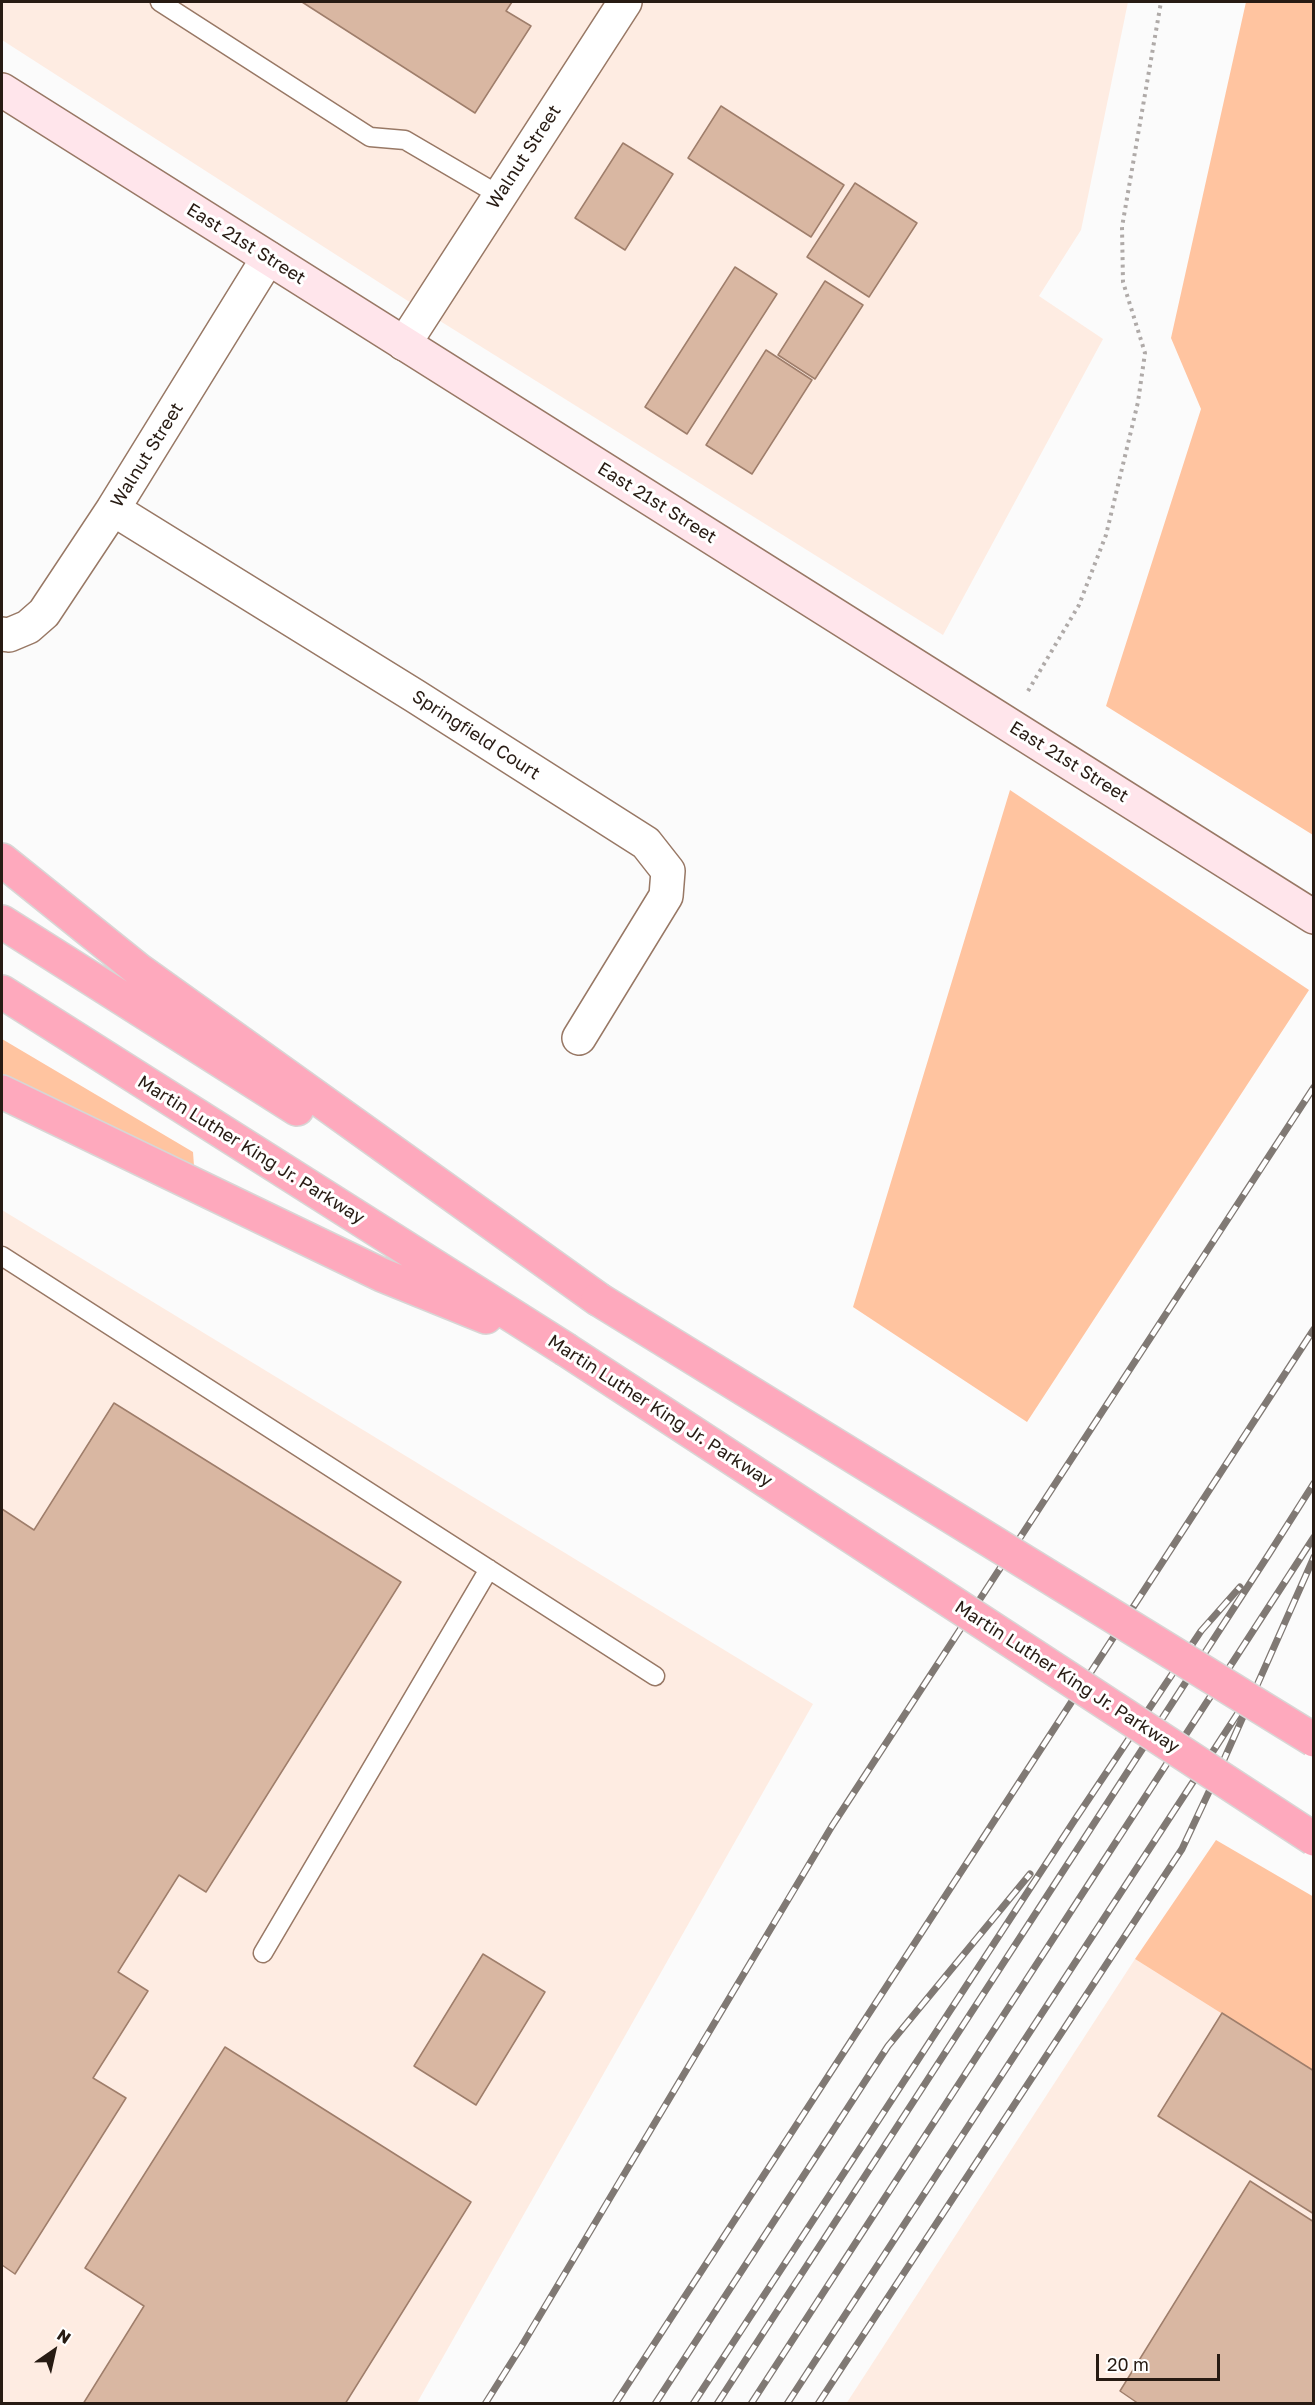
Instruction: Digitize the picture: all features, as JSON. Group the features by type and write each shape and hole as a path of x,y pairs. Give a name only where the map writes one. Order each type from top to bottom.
{"highway":[{"path":"2,860 140,971 598,1299"},
{"path":"2,922 598,1299 1314,1740"},
{"name":"Martin Luther King Jr. Parkway","path":"2,992 565,1349 1314,1839"},
{"path":"2,1092 382,1275 565,1349"}],"street":[{"name":"Walnut Street","path":"404,344 625,2"},
{"name":"East 21st Street","path":"2,90 1314,917"},
{"name":"Walnut Street","path":"5,635 28,627 44,613 113,509 268,258"},
{"name":"Springfield Court","path":"113,509 415,696 646,843 668,871 666,896 579,1038"}],"lane":[{"path":"160,2 370,137 405,140 500,195"},
{"path":"2,1257 655,1676"},
{"path":"263,1953 489,1569"}],"path":[{"path":"1009,724 1079,605 1106,535 1138,402 1145,353 1124,282 1122,226 1161,2"}],"shaded area":[{"path":"2,2 1128,2 1081,230 1039,296 1103,339 943,635 408,301 2,40"},
{"path":"1246,2 1313,2 1313,835 1106,706 1201,409 1171,338"},
{"path":"1010,790 1309,990 1027,1422 853,1307"},
{"path":"2,1039 193,1152 194,1166 2,1075"},
{"path":"2,1210 813,1704 417,2403 2,2403"},
{"path":"1216,1840 1314,1897 1313,2071 1135,1959"},
{"path":"1135,1959 1313,2071 1313,2403 846,2404"}],"building":[{"path":"302,2 512,2 506,11 531,26 475,113"},
{"path":"721,106 844,185 811,237 688,158"},
{"path":"623,143 673,174 625,250 575,218"},
{"path":"855,183 917,223 869,297 807,257"},
{"path":"735,267 777,294 687,434 645,407"},
{"path":"825,281 863,305 815,379 778,355"},
{"path":"766,350 812,380 752,474 706,445"},
{"path":"114,1403 401,1582 206,1892 179,1875 118,1972 148,1991 93,2078 126,2098 15,2274 2,2265 2,1509 34,1530"},
{"path":"483,1954 545,1992 476,2105 414,2066"},
{"path":"1222,2013 1314,2071 1314,2214 1158,2116"},
{"path":"225,2047 471,2202 345,2404 83,2404 144,2306 85,2268"},
{"path":"1250,2181 1314,2222 1314,2404 1139,2404 1120,2391"}],"railway":[{"path":"485,2404 832,1826 1314,1087"},
{"path":"615,2404 1314,1329"},
{"path":"717,2404 1314,1483"},
{"path":"751,2404 1314,1537"},
{"path":"818,2404 1182,1849 1314,1557"},
{"path":"693,2404 1201,1631 1240,1587"},
{"path":"787,2404 1238,1713"},
{"path":"655,2404 888,2046 1030,1874"}]}
